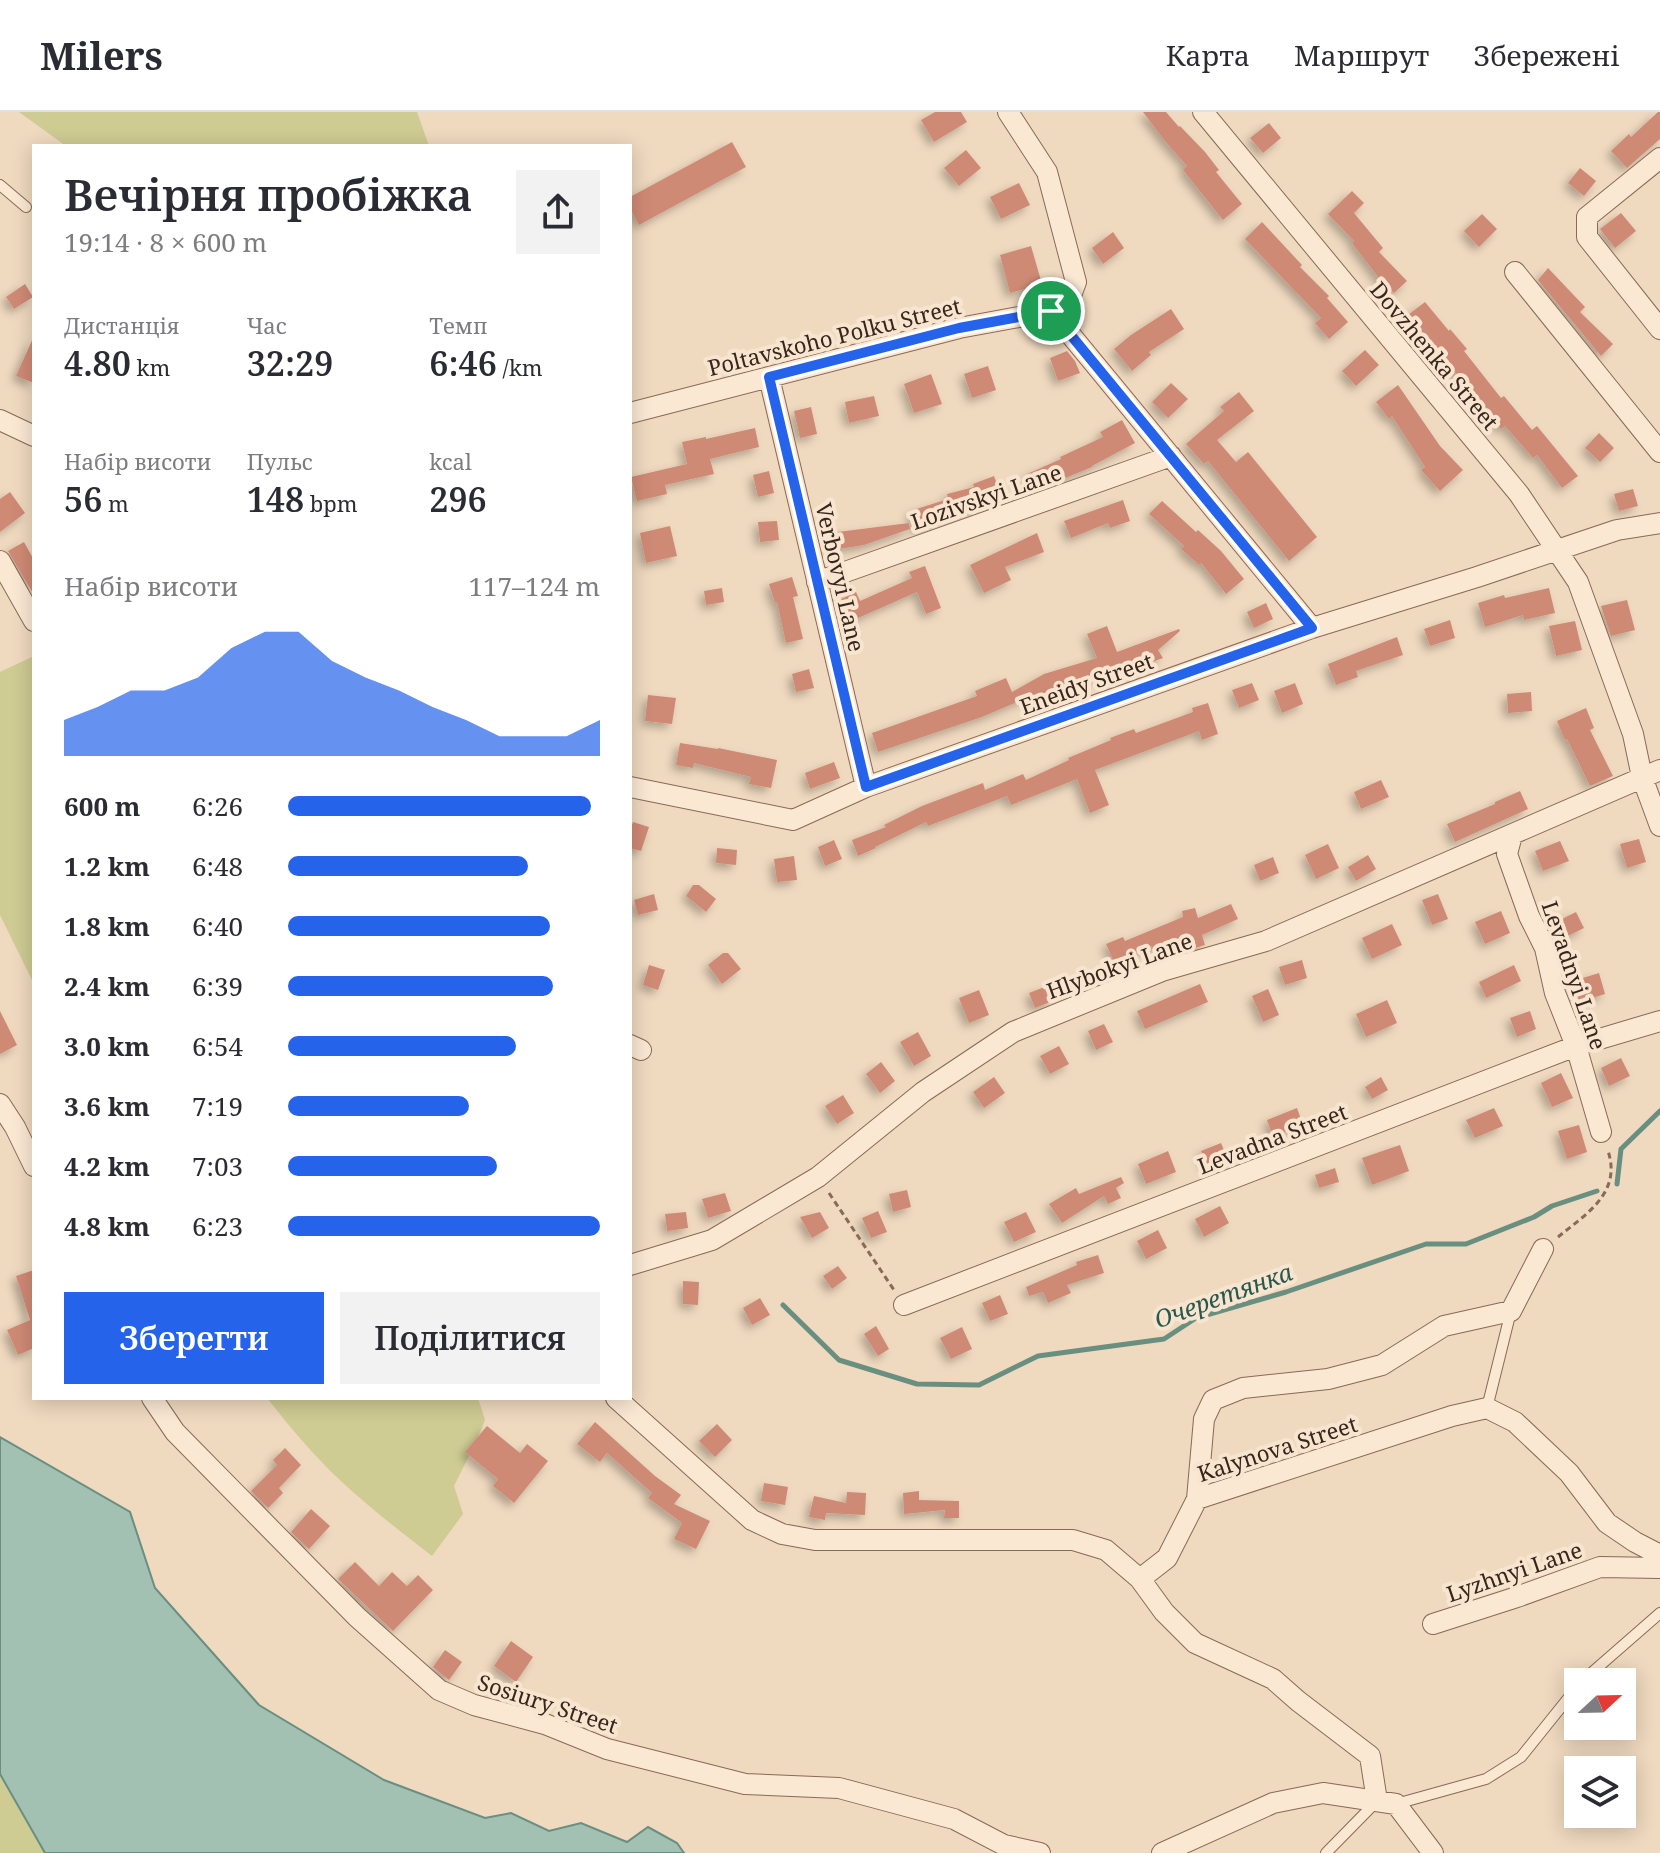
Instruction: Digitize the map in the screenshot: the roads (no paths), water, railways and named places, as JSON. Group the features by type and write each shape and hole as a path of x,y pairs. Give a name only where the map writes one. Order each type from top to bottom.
{"street":[{"path":"1008,112 1047,172 1076,282 1070,298 1051,311 1312,628"},
{"name":"Dovzhenka Street","path":"1203,112 1519,494 1578,582 1633,734 1651,773 1660,826"},
{"path":"1660,158 1587,217 1587,237 1660,329"},
{"path":"1515,272 1660,452"},
{"name":"Poltavskoho Polku Street","path":"632,412 959,328 1051,311"},
{"name":"Verbovyi Lane","path":"769,377 866,787"},
{"path":"0,420 32,435"},
{"name":"Lozivskyi Lane","path":"817,582 1171,456"},
{"path":"1556,550 1617,530 1660,523"},
{"name":"Eneidy Street","path":"632,787 793,820 866,787 1312,628 1556,550"},
{"path":"0,561 32,617"},
{"name":"Hlybokyi Lane","path":"632,1264 712,1240 818,1177 923,1092 1013,1032 1162,971 1266,941 1651,773"},
{"name":"Levadnyi Lane","path":"1512,835 1507,854 1529,916 1545,948 1555,993 1576,1046 1601,1132"},
{"name":"Levadna Street","path":"904,1305 1576,1046 1660,1021"},
{"path":"0,1104 32,1162"},
{"path":"1197,1499 1204,1419 1213,1400 1243,1388 1328,1379 1382,1365 1444,1326 1511,1311 1543,1249"},
{"name":"Sosiury Street","path":"153,1400 175,1432 357,1617 439,1690 474,1705 545,1724 607,1749 745,1784 839,1788 954,1819 1005,1849 1040,1853"},
{"path":"618,1400 752,1520 782,1534 815,1540 1073,1540 1106,1550 1140,1579 1164,1612 1195,1643 1273,1679 1370,1756 1386,1802 1433,1853"},
{"path":"1487,1408 1515,1422 1569,1473 1607,1523 1660,1555"},
{"name":"Kalynova Street","path":"1140,1579 1167,1558 1197,1499 1452,1416 1487,1408"},
{"name":"Lyzhnyi Lane","path":"1433,1624 1600,1567 1660,1568"},
{"path":"1162,1853 1273,1803 1323,1793 1386,1802"}],"lane":[{"path":"0,185 26,207"},
{"path":"1487,1408 1511,1311"},
{"path":"1598,1668 1660,1613"},
{"path":"1326,1853 1386,1802 1486,1779 1521,1757 1564,1704"}],"waterway":[{"name":"Очеретянка","path":"1617,1184 1621,1149 1660,1111"},
{"name":"Очеретянка","path":"783,1305 839,1360 917,1384 979,1385 1038,1356 1164,1339 1196,1318 1286,1292 1426,1244 1466,1244 1534,1217 1552,1206 1597,1191"}]}
